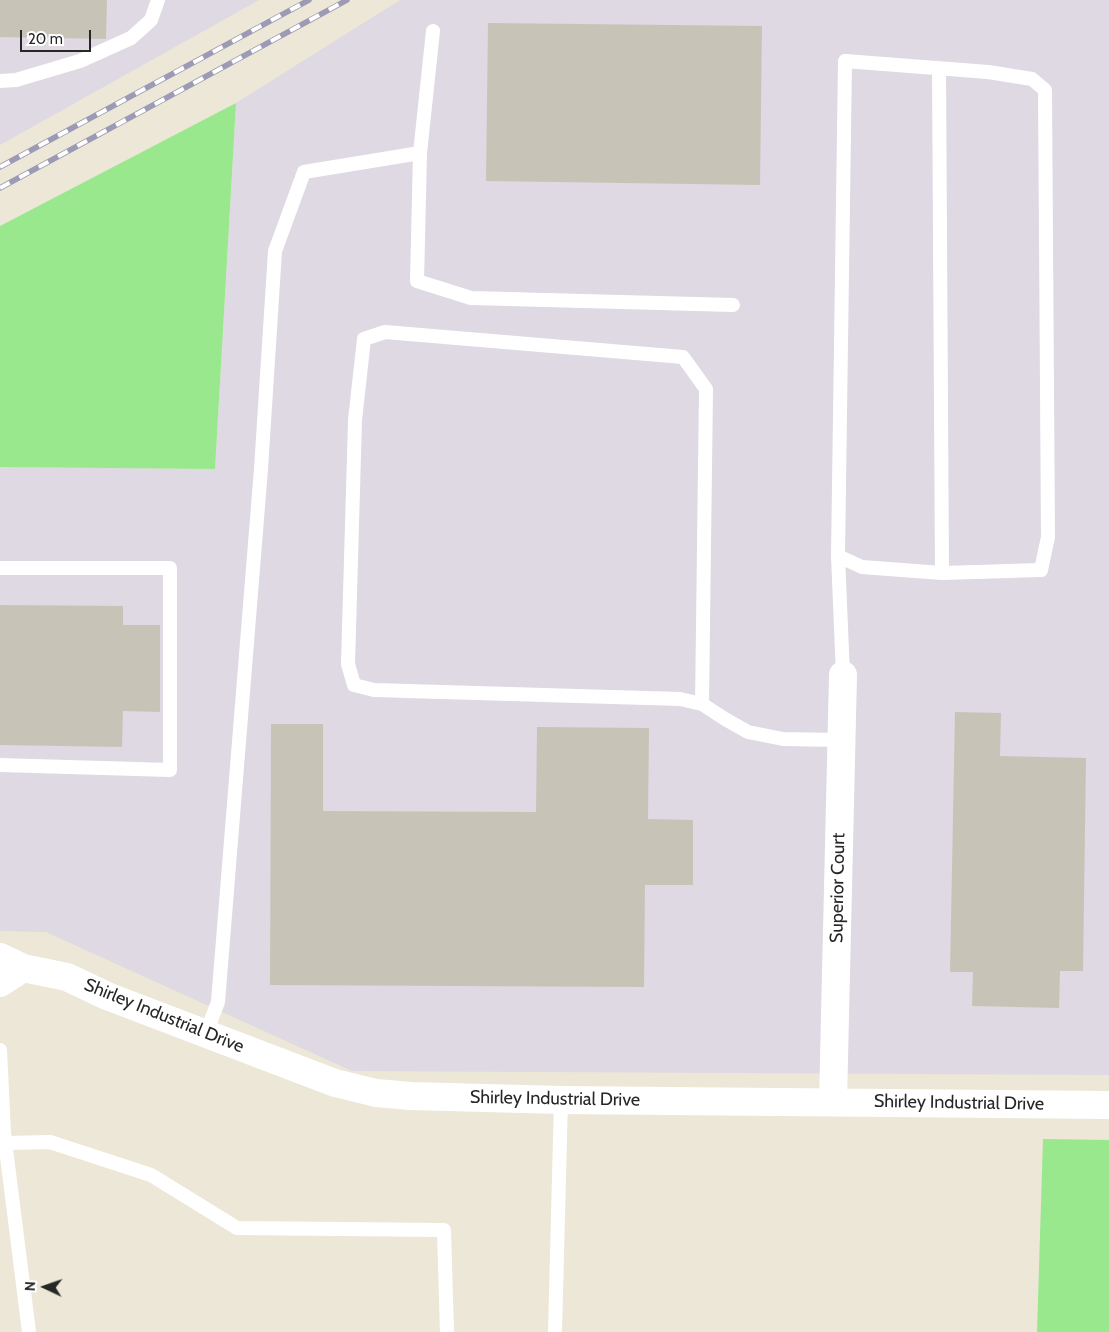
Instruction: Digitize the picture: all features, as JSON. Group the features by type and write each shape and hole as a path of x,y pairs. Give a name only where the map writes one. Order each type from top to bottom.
{"street":[{"name":"Superior Court","path":"833,1102 842,675"},
{"name":"Shirley Industrial Drive","path":"0,983 11,962 66,977 107,996 335,1083 376,1093 410,1096 561,1100 1109,1105"}],"lane":[{"path":"0,80 16,80 80,61 131,38 151,20 158,0"},
{"path":"433,30 420,153 417,280 471,298 733,305"},
{"path":"838,556 862,567 942,573 1041,570 1048,537 1046,90 1032,78 988,72 845,62 838,556 842,675"},
{"path":"939,68 942,573"},
{"path":"206,1033 218,1002 261,469 275,250 304,172 420,153"},
{"path":"702,704 706,389 683,357 385,332 364,339 355,420 348,664 354,685 374,690 680,699 702,704 748,732 782,738 841,740"},
{"path":"0,568 170,568 170,770 0,765"},
{"path":"0,1050 6,1143 30,1332"},
{"path":"555,1332 561,1100"},
{"path":"6,1143 50,1142 151,1175 237,1228 444,1230 447,1332"}],"shaded area":[{"path":"0,0 259,0 0,145"},
{"path":"400,0 1109,0 1109,1075 352,1071 46,932 0,931 0,467 215,469 236,103"}],"green space":[{"path":"236,103 215,469 0,467 0,226"},
{"path":"1043,1139 1109,1140 1109,1332 1037,1332"}],"building":[{"path":"0,0 107,0 106,39 0,37"},
{"path":"488,23 762,26 760,185 486,181"},
{"path":"0,605 123,606 123,625 160,625 160,712 123,711 122,747 0,745"},
{"path":"955,712 1001,713 1000,756 1086,758 1083,971 1060,971 1059,1008 972,1006 973,972 950,972"},
{"path":"271,724 323,724 323,811 536,812 537,727 649,728 648,819 693,820 693,885 645,885 644,987 270,985"}],"railway":[{"path":"0,167 309,0"},
{"path":"0,188 347,0"}]}
